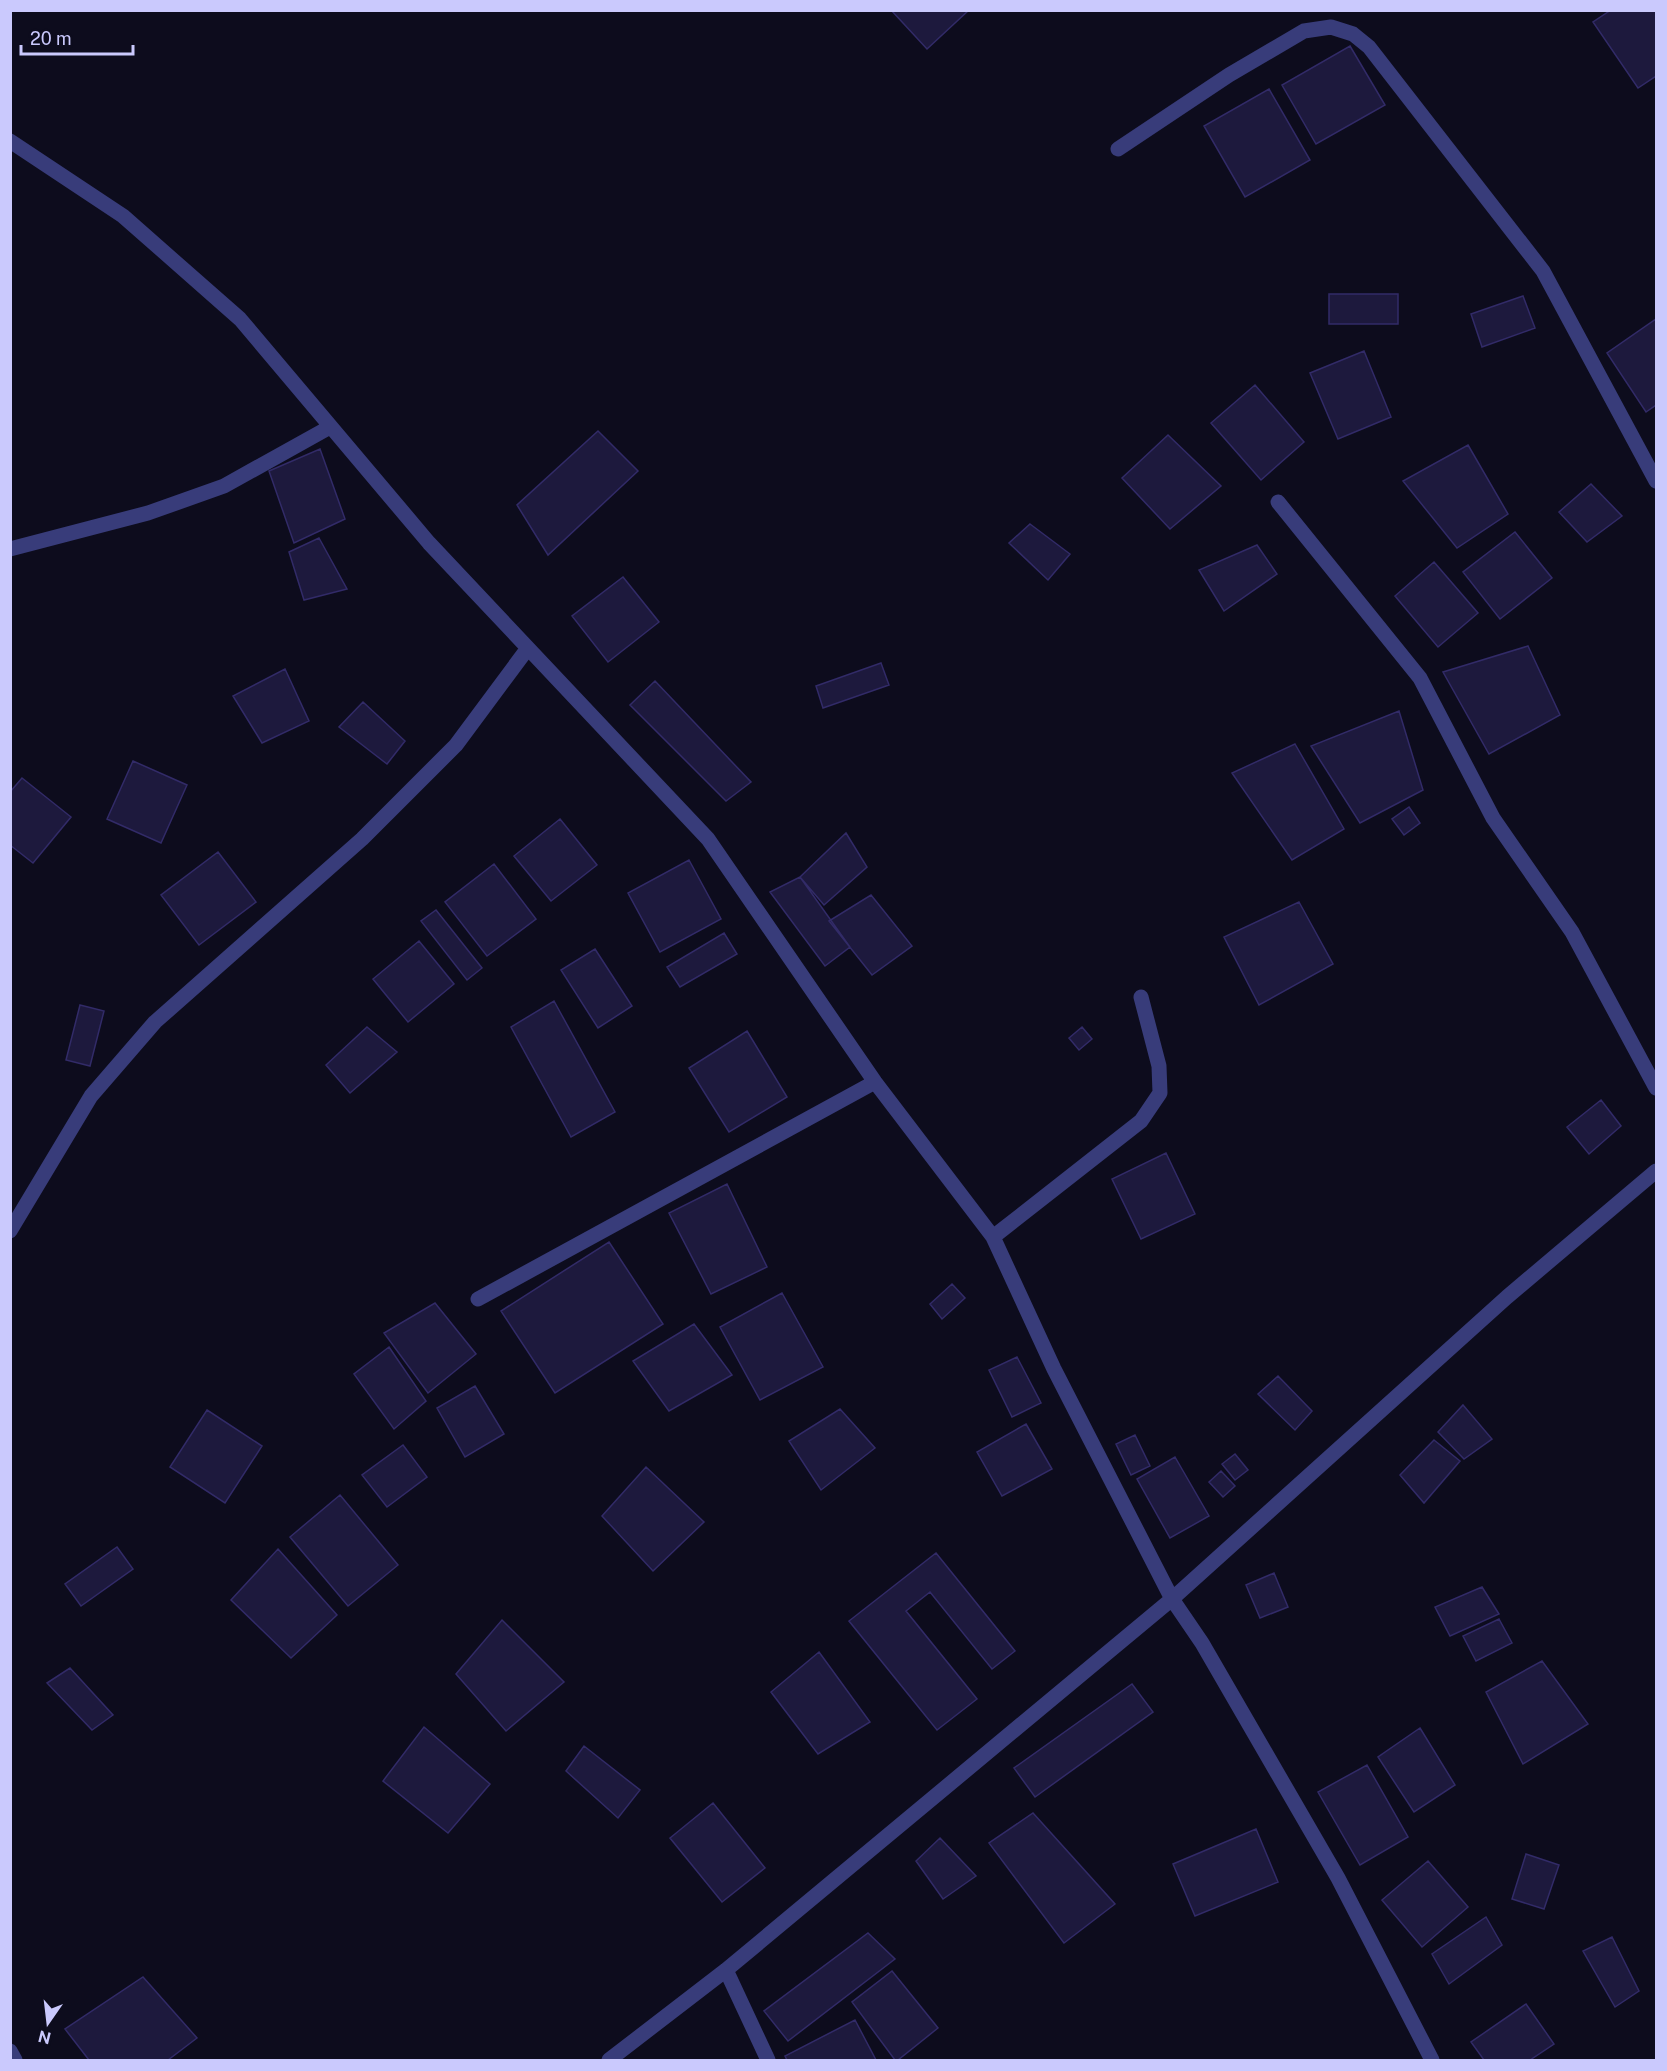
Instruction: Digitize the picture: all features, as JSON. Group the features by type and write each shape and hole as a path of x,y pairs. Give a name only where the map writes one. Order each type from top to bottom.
{"street":[{"path":"1118,150 1229,75 1304,31 1331,27 1353,34 1369,47 1544,271 1656,481"},
{"path":"10,141 123,216 240,319 429,543 708,839 874,1082 993,1238 1054,1369 1172,1599 1202,1643 1338,1878 1432,2061"},
{"path":"10,549 148,513 224,486 330,428"},
{"path":"1278,502 1420,678 1493,818 1572,932 1656,1088"},
{"path":"10,1231 91,1096 155,1022 363,839 456,745 528,648"},
{"path":"993,1238 1141,1121 1160,1094 1159,1066 1141,997"},
{"path":"478,1299 874,1082"},
{"path":"609,2061 726,1970 1172,1599 1507,1297 1656,1171"},
{"path":"726,1970 768,2061"},
{"path":"10,2051 15,2061"}],"building":[{"path":"891,10 969,10 927,49"},
{"path":"1611,10 1656,10 1656,76 1638,88 1593,22"},
{"path":"1350,46 1385,105 1316,144 1282,85"},
{"path":"1269,89 1310,160 1245,197 1204,126"},
{"path":"1329,294 1398,294 1398,324 1329,324"},
{"path":"1523,296 1535,328 1482,347 1471,314"},
{"path":"1656,319 1656,405 1646,412 1607,353"},
{"path":"1364,351 1391,417 1338,439 1310,373"},
{"path":"1255,385 1304,442 1261,480 1211,423"},
{"path":"598,431 638,471 548,555 517,505"},
{"path":"1168,435 1221,486 1170,529 1122,478"},
{"path":"1468,445 1508,514 1457,548 1403,481"},
{"path":"320,449 345,519 294,543 269,471"},
{"path":"1591,484 1622,516 1587,542 1559,512"},
{"path":"1030,524 1070,554 1048,580 1009,543"},
{"path":"1515,532 1552,578 1500,619 1463,572"},
{"path":"319,538 347,589 304,600 289,552"},
{"path":"1257,545 1277,574 1224,611 1199,570"},
{"path":"1434,562 1478,613 1438,647 1395,596"},
{"path":"623,577 659,622 608,662 572,616"},
{"path":"1528,646 1560,715 1489,754 1443,672"},
{"path":"881,663 889,685 823,708 816,686"},
{"path":"285,669 309,721 262,743 233,696"},
{"path":"655,681 751,782 726,801 630,705"},
{"path":"363,702 405,741 387,764 339,727"},
{"path":"1399,711 1423,790 1360,823 1311,746"},
{"path":"1295,744 1344,829 1292,860 1232,773"},
{"path":"133,761 187,785 161,843 107,819"},
{"path":"22,778 71,817 33,863 10,845 10,792"},
{"path":"1409,807 1420,823 1404,835 1392,819"},
{"path":"560,819 597,865 551,901 514,856"},
{"path":"846,833 867,867 824,905 800,877"},
{"path":"218,852 256,902 199,945 161,895"},
{"path":"689,860 721,919 660,952 628,893"},
{"path":"494,864 536,919 487,956 445,902"},
{"path":"800,877 850,947 825,966 770,892"},
{"path":"871,895 912,946 872,975 829,921"},
{"path":"1299,902 1333,964 1259,1005 1224,937"},
{"path":"436,910 482,968 467,980 421,921"},
{"path":"724,933 737,954 680,987 667,967"},
{"path":"419,941 454,984 408,1022 373,979"},
{"path":"595,949 632,1006 598,1028 561,970"},
{"path":"554,1001 615,1112 571,1137 511,1027"},
{"path":"80,1005 104,1011 90,1066 66,1060"},
{"path":"367,1027 397,1052 350,1093 326,1065"},
{"path":"1082,1027 1092,1039 1079,1050 1069,1038"},
{"path":"747,1031 787,1097 729,1132 689,1068"},
{"path":"1601,1100 1621,1126 1589,1154 1567,1127"},
{"path":"1166,1153 1195,1214 1141,1239 1112,1179"},
{"path":"727,1184 767,1267 711,1294 669,1213"},
{"path":"609,1242 663,1324 555,1393 501,1311"},
{"path":"952,1284 965,1298 942,1319 930,1304"},
{"path":"782,1293 823,1367 760,1400 720,1327"},
{"path":"435,1303 476,1354 428,1393 384,1333"},
{"path":"694,1324 732,1375 669,1411 633,1361"},
{"path":"389,1347 426,1401 394,1429 354,1374"},
{"path":"1017,1357 1041,1403 1012,1417 989,1370"},
{"path":"1278,1376 1312,1411 1295,1430 1258,1394"},
{"path":"475,1386 504,1434 465,1457 437,1408"},
{"path":"1463,1405 1492,1439 1464,1459 1438,1432"},
{"path":"840,1409 875,1448 821,1490 789,1441"},
{"path":"207,1410 262,1446 225,1503 170,1467"},
{"path":"1026,1424 1052,1469 1002,1496 977,1452"},
{"path":"1135,1435 1150,1466 1131,1475 1116,1444"},
{"path":"1434,1440 1460,1461 1424,1503 1400,1475"},
{"path":"403,1445 427,1477 387,1507 362,1475"},
{"path":"1235,1454 1248,1470 1235,1480 1222,1464"},
{"path":"1175,1457 1209,1516 1170,1538 1137,1479"},
{"path":"646,1467 704,1522 653,1571 602,1516"},
{"path":"1221,1471 1235,1486 1223,1497 1209,1482"},
{"path":"340,1495 398,1565 348,1606 290,1537"},
{"path":"117,1547 133,1569 81,1606 65,1584"},
{"path":"278,1549 337,1615 291,1658 231,1600"},
{"path":"936,1553 1015,1651 992,1669 930,1592 906,1611 977,1699 937,1730 849,1621"},
{"path":"1274,1573 1288,1607 1260,1618 1246,1585"},
{"path":"1482,1587 1499,1614 1450,1636 1435,1607"},
{"path":"1499,1619 1512,1643 1476,1661 1463,1636"},
{"path":"502,1620 564,1682 506,1731 456,1674"},
{"path":"819,1652 870,1722 818,1754 771,1692"},
{"path":"1542,1661 1588,1724 1523,1764 1486,1692"},
{"path":"70,1668 113,1715 92,1730 47,1683"},
{"path":"1132,1684 1153,1712 1035,1797 1014,1768"},
{"path":"424,1727 490,1784 448,1833 383,1781"},
{"path":"1420,1728 1455,1785 1414,1812 1378,1757"},
{"path":"584,1746 640,1790 618,1818 566,1771"},
{"path":"1367,1765 1408,1837 1360,1865 1318,1792"},
{"path":"713,1803 765,1868 722,1902 670,1838"},
{"path":"1033,1813 1115,1904 1064,1943 989,1843"},
{"path":"1256,1829 1278,1882 1195,1916 1173,1864"},
{"path":"940,1838 976,1876 943,1899 916,1861"},
{"path":"1526,1854 1559,1865 1544,1909 1512,1899"},
{"path":"1428,1861 1468,1907 1422,1947 1382,1900"},
{"path":"1486,1917 1502,1945 1449,1984 1432,1954"},
{"path":"868,1933 895,1959 788,2041 764,2011"},
{"path":"1612,1937 1639,1991 1615,2007 1583,1951"},
{"path":"892,1971 938,2028 898,2060 895,2060 852,2002"},
{"path":"143,1977 197,2038 168,2060 89,2060 65,2029"},
{"path":"1526,2004 1554,2044 1530,2060 1484,2060 1471,2042"},
{"path":"855,2020 876,2060 787,2060 785,2056"}]}
